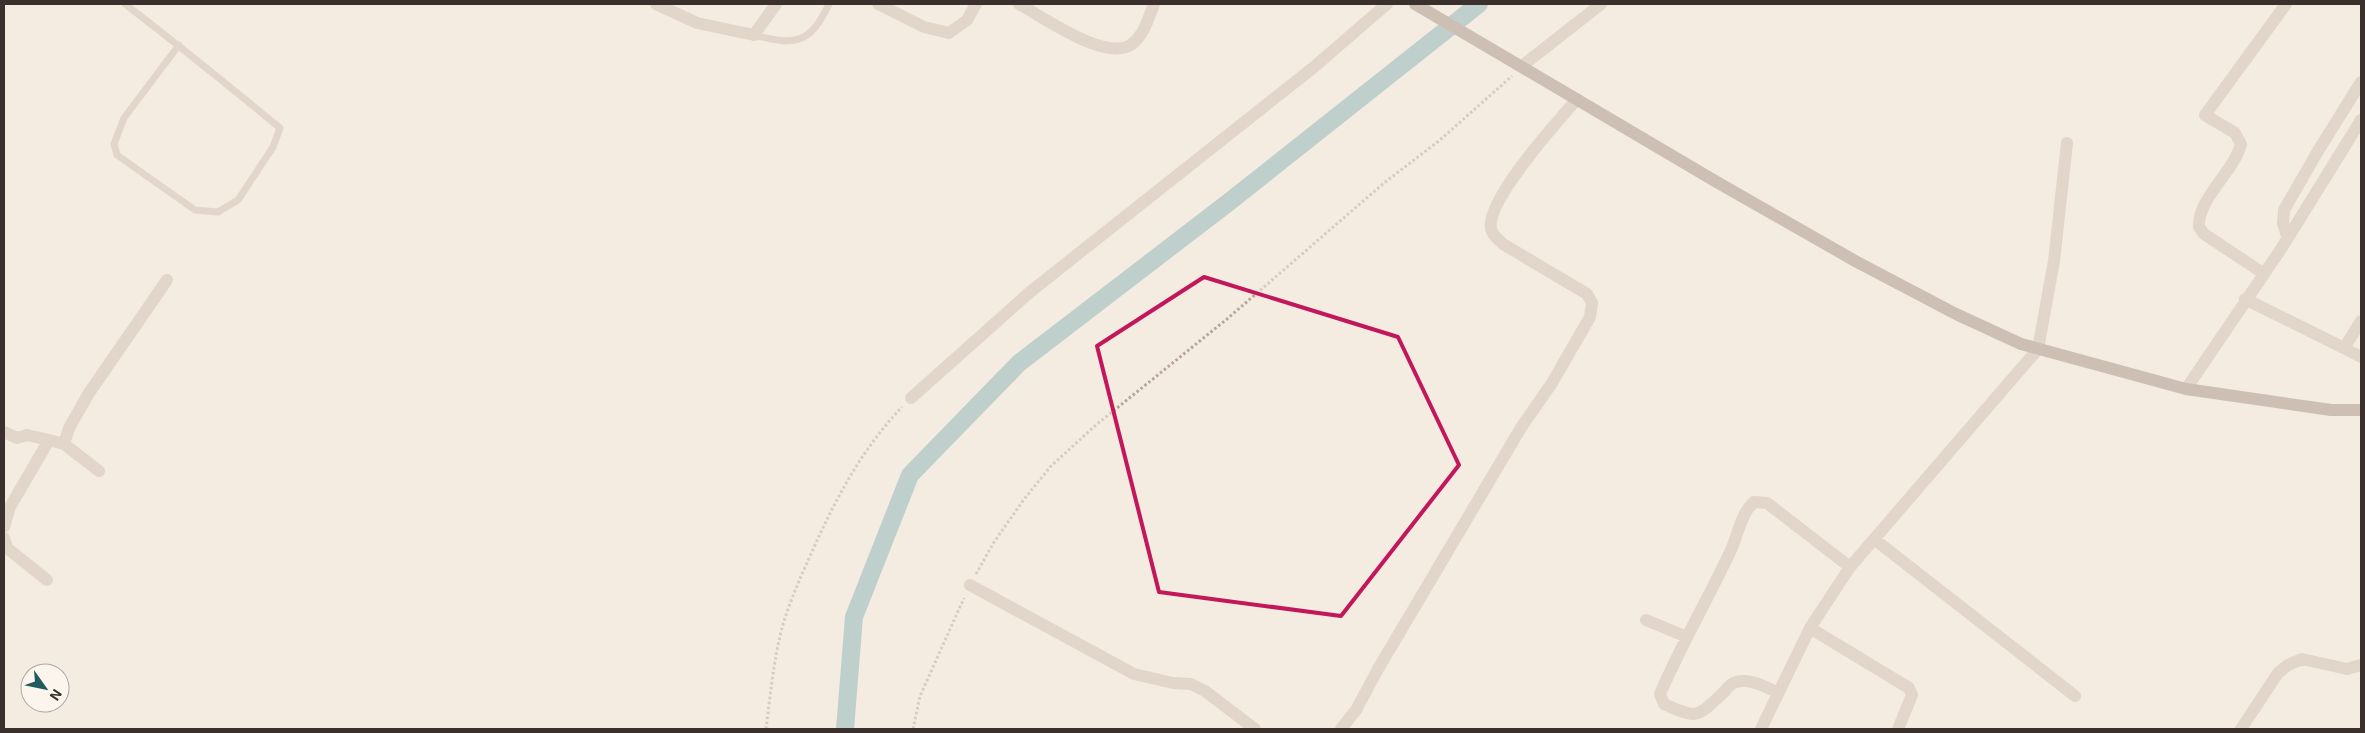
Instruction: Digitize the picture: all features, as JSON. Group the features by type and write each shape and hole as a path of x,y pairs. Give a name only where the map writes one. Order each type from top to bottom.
{"street":[{"path":"656,4 697,22 754,35 776,4"},
{"path":"878,4 924,27 949,33 967,20 976,4"},
{"path":"1019,4 1097,46 1116,50 1133,44 1141,33 1154,4"},
{"path":"911,398 1030,292 1314,67 1387,4"},
{"path":"1522,66 1601,4"},
{"path":"2263,273 2204,234 2199,228 2200,212 2236,158 2241,144 2235,133 2205,114 2286,4"},
{"path":"1418,6 1857,262 1956,314 2021,344 2186,389 2331,410 2361,410"},
{"path":"2288,236 2283,223 2284,210 2361,82"},
{"path":"1341,729 1356,710 1378,669 1522,426 1552,383 1590,317 1592,304 1587,294 1503,244 1495,237 1491,228 1498,202 1510,183 1538,145 1577,99"},
{"path":"2186,389 2288,236 2361,120"},
{"path":"1761,729 1777,692 1810,628 1850,567 2038,349 2054,261 2067,143"},
{"path":"64,444 69,428 90,393 166,280"},
{"path":"2245,299 2361,357"},
{"path":"2344,348 2361,321"},
{"path":"4,432 17,438 26,435 64,444 100,471"},
{"path":"4,527 10,507 49,440"},
{"path":"1777,692 1748,681 1734,682 1705,710 1695,715 1682,714 1664,704 1660,694 1732,549 1746,511 1754,502 1770,505 1850,567"},
{"path":"4,538 7,548 47,580"},
{"path":"1874,538 2075,696"},
{"path":"970,585 1134,674 1173,683 1191,684 1205,691 1255,729"},
{"path":"1646,620 1687,637"},
{"path":"1810,628 1909,688 1912,695 1910,704 1898,729"},
{"path":"2241,729 2278,673 2288,665 2302,659 2347,669 2361,665"}],"lane":[{"path":"124,4 179,45 280,128 273,148 238,200 218,212 195,210 117,155 114,144 124,118 179,45"},
{"path":"754,35 780,42 802,39 811,34 829,4"}],"path":[{"path":"913,729 920,696 947,631 970,585 994,542 1025,498 1051,466 1096,424 1227,319 1384,184 1440,140 1522,66"},
{"path":"766,729 772,673 780,637 787,610 804,570 844,483 885,424 911,398"}],"highlighted area":[{"path":"1204,277 1398,337 1459,465 1341,616 1159,592 1097,346"}],"waterway":[{"path":"845,729 854,617 910,475 1019,363 1229,202 1479,4"}]}
